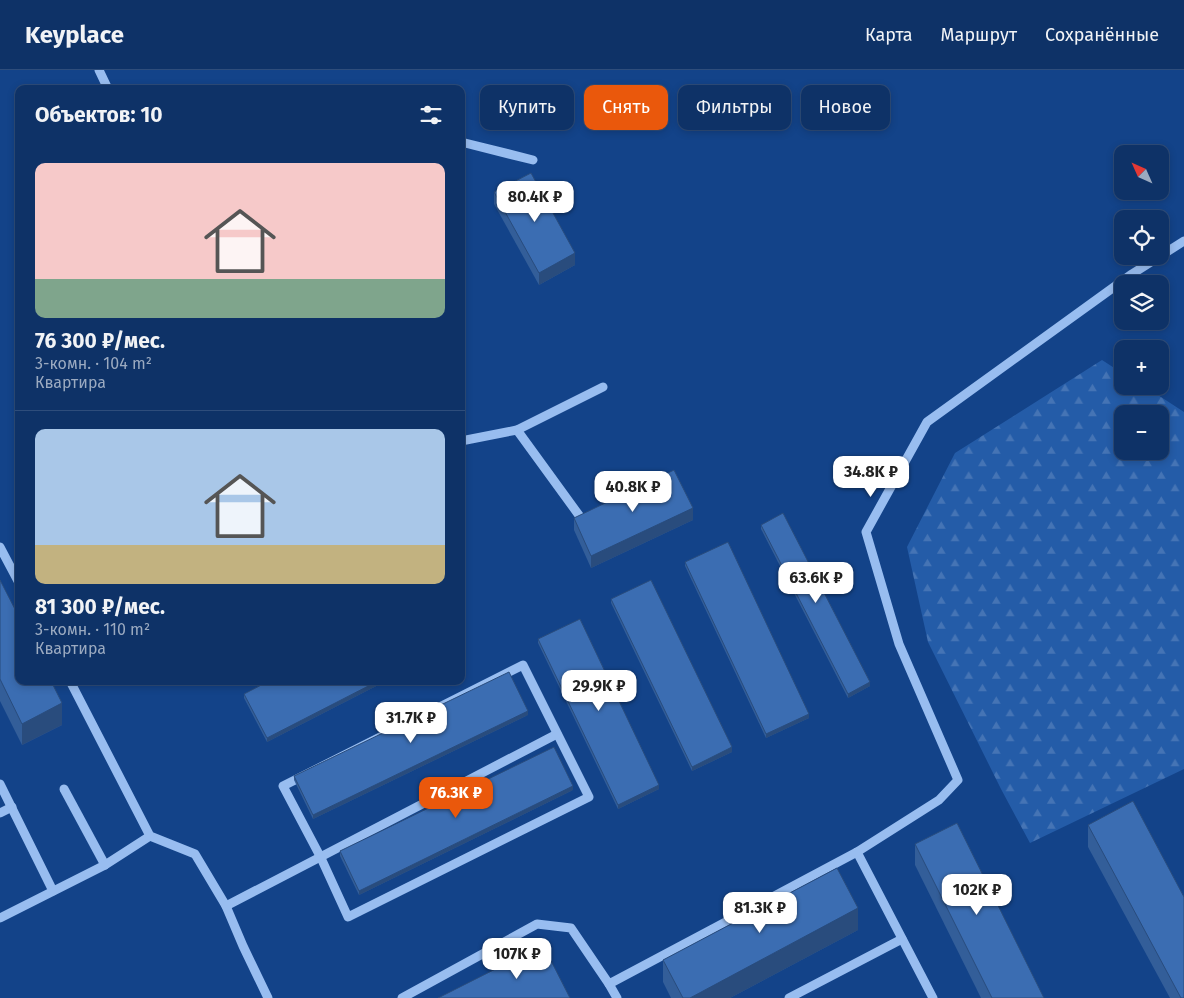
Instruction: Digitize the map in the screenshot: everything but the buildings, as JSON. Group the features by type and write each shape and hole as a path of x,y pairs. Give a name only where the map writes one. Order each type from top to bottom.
{"street":[{"path":"98,70 106,85"},
{"path":"465,143 534,160"},
{"path":"609,984 857,852 939,800 958,780 899,644 866,532 927,422 1132,274 1184,241"},
{"path":"465,440 517,430 603,387"},
{"path":"517,430 581,518"},
{"path":"0,547 15,575"},
{"path":"523,665 558,734 589,797 348,917 321,858 283,786 523,665"},
{"path":"72,685 150,836 195,854 226,906 268,998"},
{"path":"226,906 558,734"},
{"path":"0,784 53,891"},
{"path":"64,789 105,865"},
{"path":"0,813 12,807"},
{"path":"0,918 105,865 150,836"},
{"path":"857,852 933,998"},
{"path":"402,998 537,924 571,928 617,998"},
{"path":"789,998 902,939"}],"green space":[{"path":"1102,360 1114,368 1114,395 1158,395 1184,412 1184,769 1030,843 928,642 907,547 955,453"}]}
